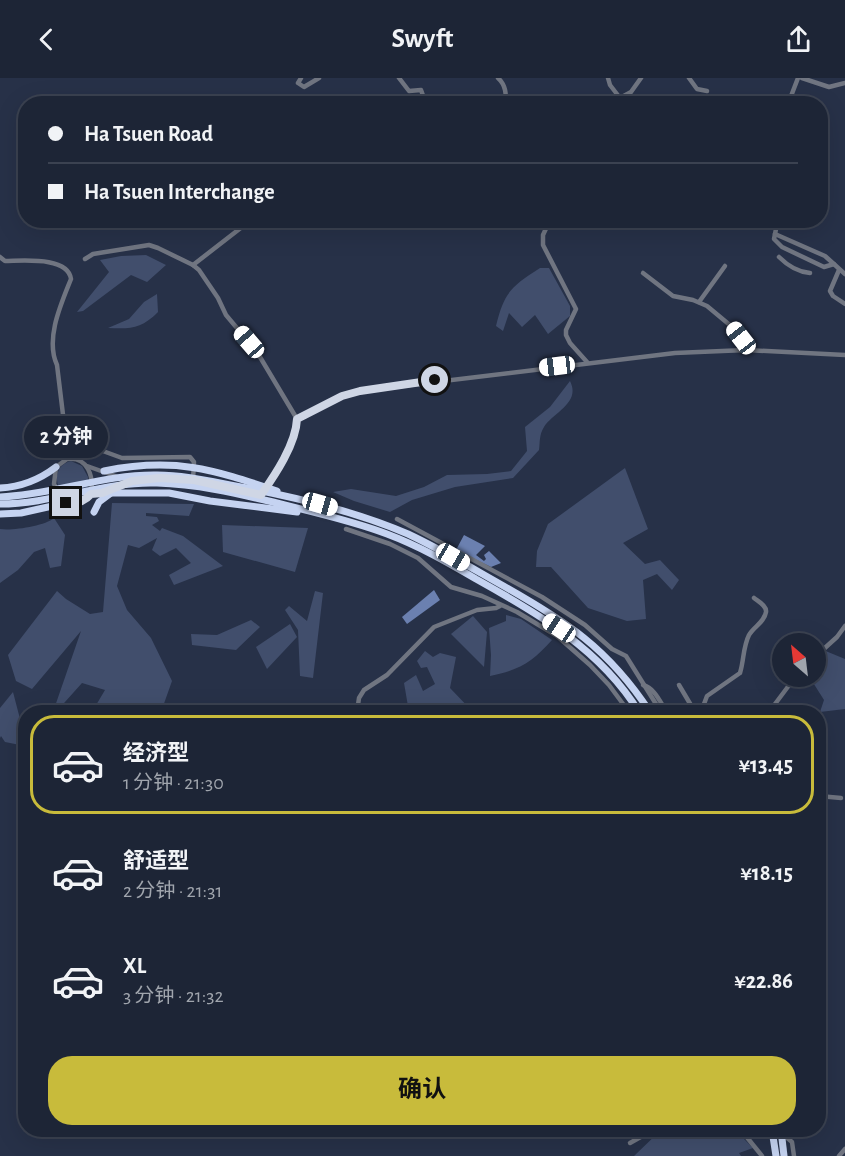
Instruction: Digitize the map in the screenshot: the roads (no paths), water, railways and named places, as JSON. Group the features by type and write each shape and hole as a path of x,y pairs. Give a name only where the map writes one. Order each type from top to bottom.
{"highway":[{"path":"104,471 128,466 158,464 202,468 378,522 424,542 560,618 608,658 645,705"},
{"path":"0,488 25,484 47,474 56,467"},
{"path":"0,496 36,493 121,477 156,474 187,477 320,504"},
{"path":"0,504 31,502 132,483 188,484 359,524 423,549 519,602 570,636 618,684 634,705"},
{"path":"102,493 169,493 243,505 318,513"},
{"path":"94,512 99,502 111,493"},
{"path":"0,514 21,513 66,503"},
{"path":"773,1137 776,1156"},
{"path":"781,1137 784,1156"}],"street":[{"path":"301,78 298,83 304,87 319,78"},
{"path":"399,78 409,91 421,90 423,96"},
{"path":"498,78 502,82 506,96"},
{"path":"608,78 618,96"},
{"path":"624,96 631,92 640,78"},
{"path":"689,78 689,81 698,89 707,91"},
{"path":"792,96 800,78 826,86 845,83"},
{"path":"193,265 242,228"},
{"path":"546,228 543,235 543,245 576,309 566,330 567,339 587,362"},
{"path":"776,228 775,241 782,247 824,267 834,264"},
{"path":"775,234 815,250 845,274"},
{"path":"85,259 93,254 148,245 193,265 218,298 226,315 257,352 297,419 297,431 261,495 194,480 159,478 132,481 102,493 91,494 78,503 66,503 61,499 54,480 56,467 62,460 72,458 80,460 87,466 132,481"},
{"path":"782,247 779,258 794,268 810,273"},
{"path":"0,257 5,261 56,264 67,269 71,274 54,329 54,358 57,365 64,423 74,448 92,447 122,458 190,457 194,462 194,480"},
{"path":"699,302 725,266"},
{"path":"839,270 830,291 833,296 845,304"},
{"path":"643,273 673,296 699,302 716,313 731,326 745,346 743,350"},
{"path":"297,419 342,396 360,391 587,362 675,353 743,350 845,355"},
{"path":"87,466 92,482 91,494"},
{"path":"397,519 542,597 585,625 612,649 626,656 656,705"},
{"path":"345,529 390,544 418,558 451,587 482,596 500,606 518,612 557,636 590,665 624,705"},
{"path":"482,596 480,587 484,577 491,571"},
{"path":"704,705 707,696 740,673 748,637 754,627 762,621 766,611 766,608 754,598"},
{"path":"358,705 364,690 387,675 434,627 477,610 500,606"},
{"path":"826,647 845,626"},
{"path":"643,685 654,692 662,705"},
{"path":"680,685 691,705"},
{"path":"774,705 788,687"},
{"path":"826,797 841,798"},
{"path":"630,1143 641,1137"},
{"path":"747,1137 762,1156"},
{"path":"787,1137 792,1142 794,1156"},
{"path":"839,1156 845,1149"}]}
